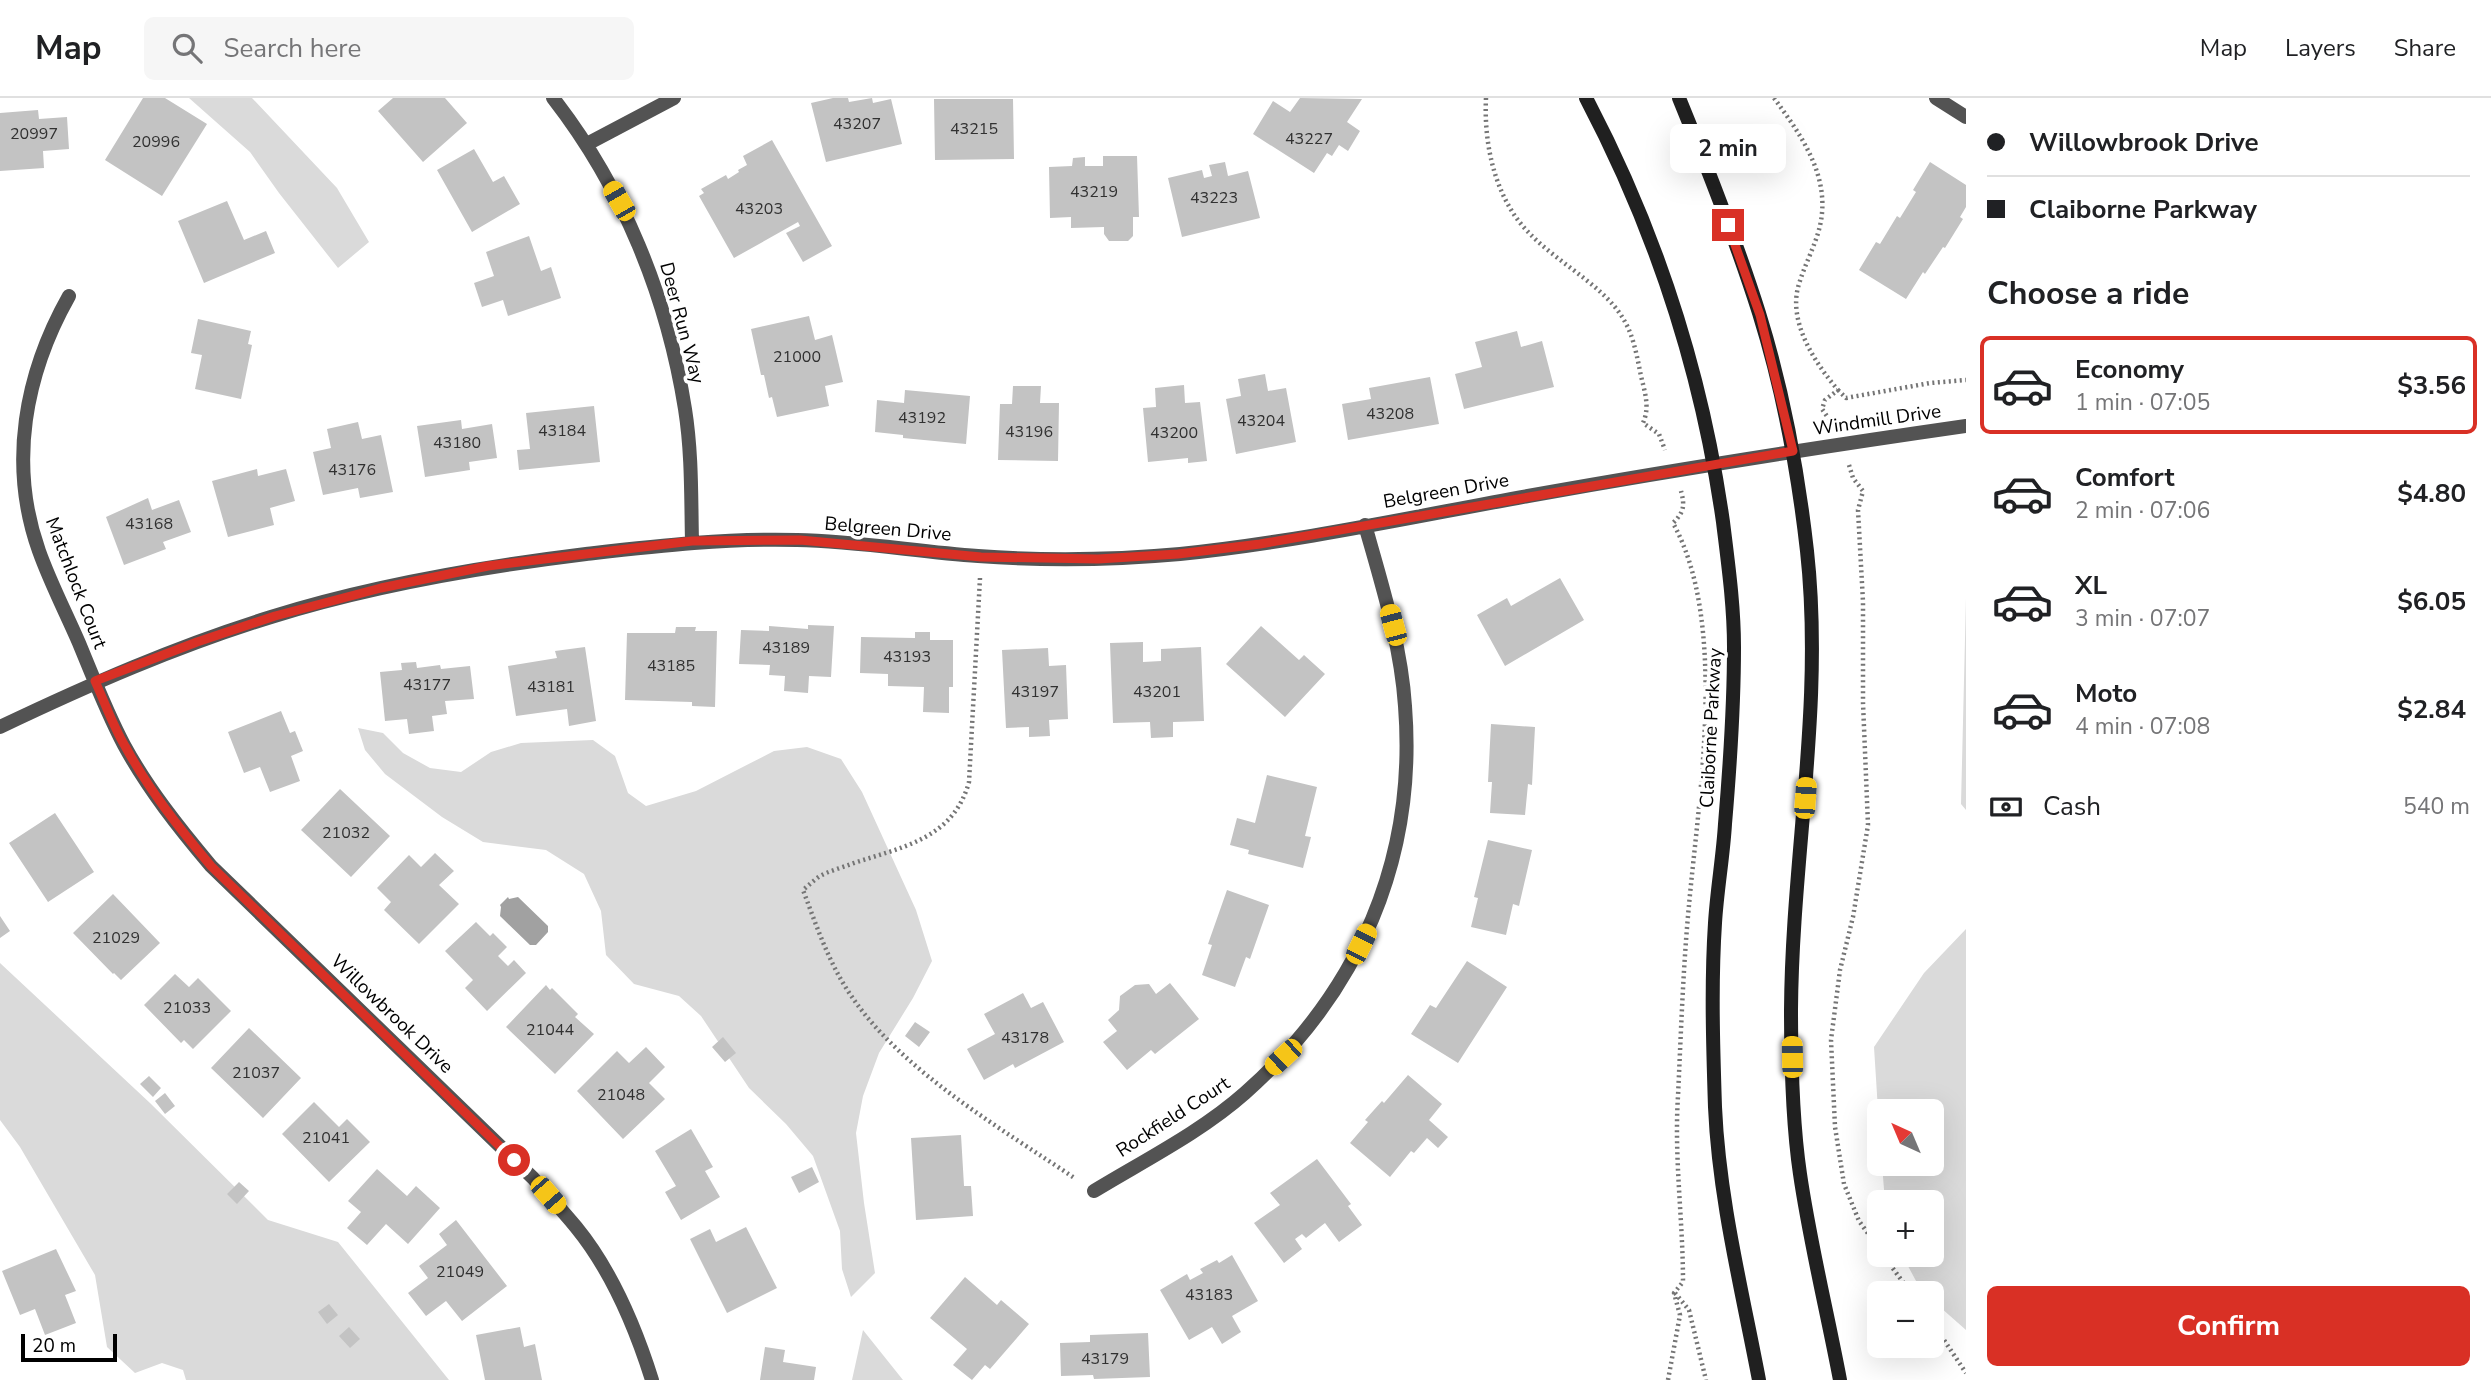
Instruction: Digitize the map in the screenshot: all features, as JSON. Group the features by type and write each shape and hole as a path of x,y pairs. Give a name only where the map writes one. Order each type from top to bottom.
{"main road":[{"name":"Claiborne Parkway","path":"1586,98 1620,165 1665,276 1684,338 1715,466 1729,565 1734,643 1726,814 1715,923 1715,1111 1724,1195 1759,1380"},
{"path":"1679,98 1712,179 1760,315 1793,451 1807,553 1812,635 1810,719 1794,920 1791,1010 1794,1103 1800,1173 1840,1380"}],"street":[{"name":"Deer Run Way","path":"553,98 587,144 619,201 642,251 661,303 685,410 691,464 692,541"},
{"path":"587,144 674,98"},
{"path":"1936,98 1966,117"},
{"name":"Matchlock Court","path":"69,296 54,322 33,378 23,437 23,467 31,524 39,551 95,681"},
{"name":"Windmill Drive","path":"1793,451 1966,426"},
{"name":"Belgreen Drive","path":"0,727 95,681 275,616 381,588 488,566 692,541 800,540 981,557 1098,559 1178,554 1260,544 1793,451"},
{"name":"Rockfield Court","path":"1094,1191 1199,1127 1243,1095 1283,1057 1319,1016 1349,969 1374,920 1391,868 1403,814 1408,759 1405,704 1393,625 1365,525"},
{"name":"Willowbrook Drive","path":"95,681 124,744 147,783 172,820 211,866 533,1178 577,1228 612,1282 640,1342 652,1380"}],"path":[{"path":"1486,98 1487,139 1505,200 1535,240 1599,290 1624,319 1633,340 1647,401 1647,413 1643,423 1659,434 1685,505 1682,514 1673,523 1689,559 1695,586 1705,659 1705,702 1688,912 1677,1099 1683,1282 1674,1293"},
{"path":"1773,98 1810,150 1818,182 1823,211 1820,227 1798,286 1798,316 1807,344 1838,390 1846,398 1930,383 1966,380"},
{"path":"1838,390 1825,400 1822,409 1844,443 1853,478 1863,491 1858,510 1868,825 1835,1004 1831,1040 1837,1150 1844,1184 1859,1221 1867,1232"},
{"path":"981,557 969,782 964,800 952,819 936,832 901,848 821,876 803,890 827,953 852,997 884,1038 932,1079 1094,1191"},
{"path":"1668,1380 1679,1315 1674,1293"},
{"path":"1674,1293 1689,1310 1706,1380"},
{"path":"1944,1340 1966,1373"}],"shaded area":[{"path":"189,98 252,98 337,188 369,242 338,268 250,152"},
{"path":"1966,598 1966,810 1961,804"},
{"path":"358,728 383,733 403,753 430,768 461,772 491,752 521,743 593,740 615,756 628,793 646,806 696,791 774,751 807,747 841,759 862,792 916,910 932,961 879,1053 863,1096 856,1133 875,1273 851,1297 842,1269 840,1231 813,1156 786,1124 749,1088 701,1016 679,996 634,984 606,955 601,911 584,874 546,850 483,842 442,817 385,774 365,750"},
{"path":"508,897 518,897 548,926 548,932 536,945 530,945 500,916 500,905"},
{"path":"1966,929 1966,1330 1944,1311 1944,1281 1916,1281 1908,1267 1944,1267 1944,1190 1884,1190 1883,1176 1944,1176 1944,1099 1877,1099 1874,1047 1924,973"},
{"path":"0,963 150,1103 268,1220 338,1242 449,1380 186,1380 183,1370 162,1363 135,1373 107,1347 95,1275 20,1147 0,1120"},
{"path":"863,1330 903,1380 852,1380"}],"building":[{"path":"143,98 165,98 207,124 162,196 105,160"},
{"path":"393,98 445,98 467,123 423,162 378,111"},
{"path":"848,98 849,102 872,98 873,103 891,99 902,144 826,162 811,103"},
{"path":"1300,98 1362,99 1347,122 1360,131 1348,151 1339,145 1332,156 1327,153 1314,173 1253,134 1273,101 1290,112"},
{"path":"934,99 1013,99 1014,159 935,160"},
{"path":"38,110 39,119 67,117 69,149 43,151 44,168 0,171 0,113"},
{"path":"772,140 832,246 803,262 786,233 800,226 798,222 734,258 699,196 704,193 701,189 726,175 728,179 739,172 738,170 747,165 743,156"},
{"path":"474,149 493,182 504,176 520,204 472,232 437,170"},
{"path":"1103,156 1137,156 1139,217 1133,217 1133,236 1128,241 1109,241 1104,234 1104,227 1071,228 1071,217 1050,218 1049,167 1072,166 1073,158 1085,157 1085,166 1103,166"},
{"path":"1225,162 1228,176 1248,171 1260,218 1182,237 1168,178 1202,170 1204,178 1212,176 1209,165"},
{"path":"1930,162 1966,185 1966,207 1960,217 1963,219 1945,248 1943,247 1925,274 1923,272 1906,299 1859,270 1876,242 1880,244 1897,216 1900,218"},
{"path":"227,201 244,240 266,231 275,253 204,283 178,221"},
{"path":"529,236 541,271 551,267 561,298 508,316 503,300 482,307 474,283 494,276 486,252"},
{"path":"809,316 815,340 832,335 843,382 825,386 829,406 777,417 764,375 761,375 751,329"},
{"path":"198,319 251,331 248,344 252,345 241,399 195,389 202,355 191,353"},
{"path":"1517,331 1521,347 1542,341 1554,387 1464,409 1455,374 1482,367 1475,342"},
{"path":"1265,374 1268,391 1286,388 1296,442 1236,454 1226,399 1241,396 1238,379"},
{"path":"1430,377 1439,424 1348,440 1342,404 1371,399 1369,388"},
{"path":"1184,385 1185,403 1200,402 1207,461 1188,463 1188,458 1148,462 1143,408 1156,407 1155,388"},
{"path":"1013,386 1041,386 1040,403 1059,403 1058,461 998,460 1000,404 1012,404"},
{"path":"905,390 970,396 966,444 903,438 903,435 875,432 877,400 904,403"},
{"path":"594,406 600,462 519,470 517,450 530,449 526,413"},
{"path":"461,420 462,429 492,424 497,458 469,462 470,470 425,477 417,426"},
{"path":"358,422 362,439 381,435 393,492 360,498 358,488 323,495 313,452 331,448 327,429"},
{"path":"257,469 258,476 286,469 295,501 270,508 274,525 228,537 212,481"},
{"path":"148,498 152,510 179,500 191,532 163,542 166,549 124,565 106,517"},
{"path":"1560,578 1584,620 1505,666 1477,615 1507,598 1511,606"},
{"path":"808,625 834,626 831,677 809,676 808,693 784,691 785,676 769,675 770,665 739,664 741,630 769,631 769,626 808,629"},
{"path":"1261,626 1299,660 1304,655 1325,674 1285,717 1226,664"},
{"path":"676,627 696,627 695,631 717,631 715,707 692,706 692,702 625,700 627,633 675,633"},
{"path":"915,632 930,632 930,640 953,640 953,687 949,687 949,713 923,712 924,687 888,686 888,674 860,673 861,637 915,638"},
{"path":"1143,642 1143,662 1161,661 1161,649 1201,647 1204,721 1173,722 1173,737 1151,738 1150,722 1113,723 1110,643"},
{"path":"585,647 596,721 569,726 567,709 516,716 508,666 557,658 555,651"},
{"path":"1048,648 1049,666 1066,665 1068,719 1049,720 1050,736 1029,737 1029,727 1006,728 1002,650"},
{"path":"416,662 417,668 440,665 441,669 470,666 474,699 445,701 447,714 432,716 434,731 409,734 407,719 385,721 380,672 402,670 401,663"},
{"path":"281,711 290,733 295,731 303,751 291,756 300,781 270,792 260,767 244,773 228,732"},
{"path":"1491,724 1535,727 1532,785 1528,784 1525,815 1490,813 1492,782 1488,782"},
{"path":"1267,775 1317,787 1305,836 1311,837 1303,868 1248,854 1249,850 1230,845 1237,818 1255,823"},
{"path":"340,789 390,836 351,877 301,830"},
{"path":"55,813 94,872 48,902 9,843"},
{"path":"1488,840 1532,850 1519,906 1513,904 1506,935 1471,927 1478,898 1474,897"},
{"path":"435,853 454,871 439,885 459,904 419,944 384,910 391,902 377,888 409,855 421,867"},
{"path":"1227,890 1269,905 1250,959 1246,957 1235,987 1202,975 1212,945 1208,944"},
{"path":"113,894 160,943 121,980 73,933"},
{"path":"0,916 10,931 0,938"},
{"path":"476,922 490,936 493,933 507,947 498,956 508,966 514,960 526,973 487,1011 465,988 473,980 445,951"},
{"path":"1467,961 1507,987 1458,1063 1411,1034 1430,1005 1436,1008"},
{"path":"175,974 189,987 198,978 231,1011 193,1049 184,1040 181,1043 144,1005"},
{"path":"1170,983 1199,1019 1155,1054 1151,1050 1127,1070 1103,1042 1117,1031 1108,1020 1119,1010 1120,996 1135,985 1149,984 1156,994"},
{"path":"546,985 578,1014 575,1017 594,1034 555,1074 506,1027"},
{"path":"1023,993 1031,1008 1043,1002 1064,1042 1015,1068 1013,1064 984,1080 967,1049 995,1034 984,1014"},
{"path":"915,1022 930,1032 919,1047 905,1036"},
{"path":"249,1028 301,1078 263,1118 211,1068"},
{"path":"723,1037 736,1053 725,1062 712,1047"},
{"path":"646,1047 665,1067 649,1083 665,1099 623,1139 577,1091 617,1051 629,1063"},
{"path":"1408,1075 1442,1104 1429,1120 1448,1137 1438,1148 1427,1138 1414,1153 1411,1151 1390,1177 1350,1143 1368,1122 1365,1120"},
{"path":"149,1076 161,1088 153,1097 140,1084"},
{"path":"165,1093 175,1106 165,1114 155,1101"},
{"path":"314,1102 339,1127 347,1119 370,1142 329,1182 282,1134"},
{"path":"691,1129 713,1167 705,1171 720,1197 681,1220 665,1192 676,1186 655,1151"},
{"path":"961,1135 964,1186 971,1186 973,1216 916,1220 911,1138"},
{"path":"1317,1159 1351,1204 1348,1206 1362,1225 1339,1242 1325,1223 1306,1238 1302,1234 1295,1239 1302,1249 1284,1263 1254,1223 1280,1205 1270,1193"},
{"path":"812,1167 819,1182 799,1193 791,1177"},
{"path":"377,1169 407,1196 416,1186 440,1208 408,1244 386,1224 367,1245 347,1228 361,1212 348,1201"},
{"path":"239,1182 249,1191 237,1204 227,1194"},
{"path":"456,1220 507,1286 462,1321 446,1301 426,1316 408,1293 428,1278 419,1266 447,1245 439,1234"},
{"path":"746,1227 777,1288 727,1313 690,1239 710,1229 716,1242"},
{"path":"56,1249 76,1291 65,1295 76,1323 45,1335 35,1309 20,1315 2,1271"},
{"path":"1232,1255 1258,1301 1232,1316 1241,1332 1222,1344 1212,1327 1189,1340 1160,1290 1187,1274 1190,1280 1203,1273 1200,1269 1217,1260 1219,1263"},
{"path":"965,1277 997,1305 1001,1300 1029,1324 990,1369 985,1365 972,1380 953,1365 967,1349 930,1318"},
{"path":"329,1304 338,1315 327,1324 318,1312"},
{"path":"349,1327 360,1339 350,1348 339,1336"},
{"path":"520,1327 524,1347 535,1344 542,1380 485,1380 476,1335"},
{"path":"1148,1333 1150,1377 1094,1379 1093,1375 1061,1376 1060,1343 1090,1342 1090,1335"},
{"path":"765,1347 785,1350 783,1362 816,1367 814,1380 760,1380"}],"route":[{"path":"514,1160 211,866 172,820 147,783 124,744 95,681 275,616 381,588 488,566 692,541 800,540 981,557 1098,559 1178,554 1260,544 1793,451 1760,315 1728,225"}]}
